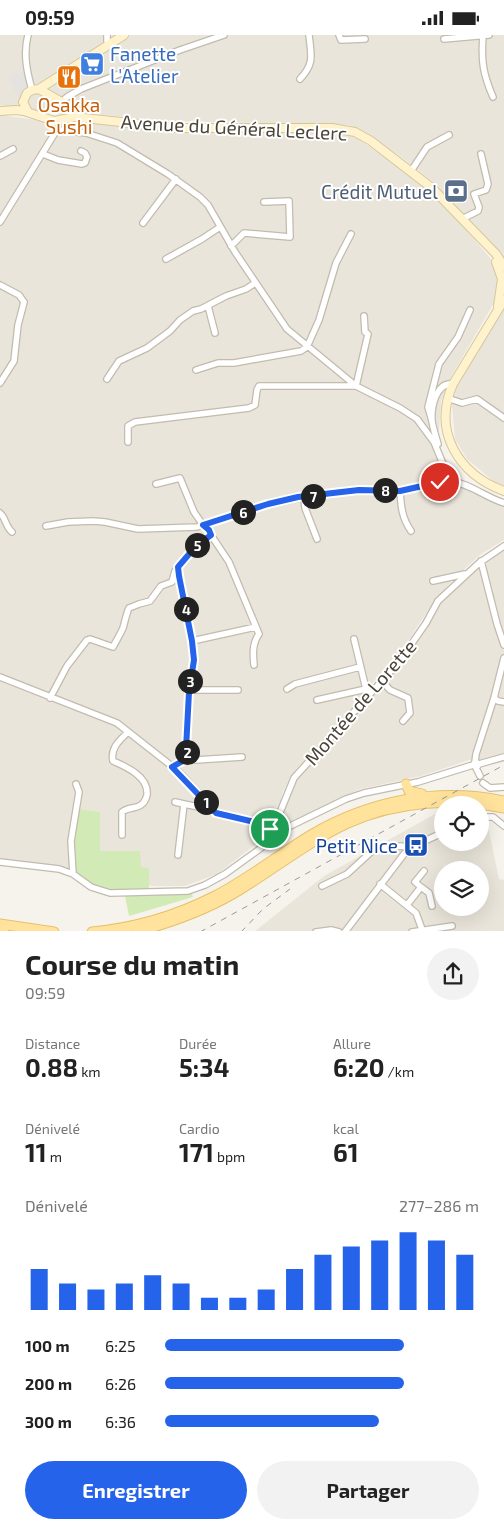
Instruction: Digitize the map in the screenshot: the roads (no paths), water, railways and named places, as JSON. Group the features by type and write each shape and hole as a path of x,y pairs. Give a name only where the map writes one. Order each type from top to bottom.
{"main road":[{"path":"16,109 23,102 25,95 48,83 124,35"},
{"path":"48,83 50,95"},
{"path":"35,90 50,95 61,102 74,117"},
{"path":"23,102 28,112"},
{"path":"1,112 16,109 61,120 67,109"},
{"name":"Avenue du Général Leclerc","path":"61,120 74,117 182,128 340,128 362,135 432,188 500,259 504,267"},
{"name":"Avenue du Général Leclerc","path":"483,241 501,273 503,287 494,315"},
{"name":"Avenue du Général Leclerc","path":"504,300 453,384 445,415 447,431 457,456 474,475 504,491"},
{"path":"406,784 412,793 435,796"},
{"path":"92,931 129,927 178,913 216,895 310,836 343,819 391,802 434,796"},
{"path":"489,799 504,801"},
{"path":"136,931 177,920 215,903 322,836 361,818 411,805 434,804"},
{"path":"489,806 504,808"},
{"path":"489,809 504,812"},
{"path":"0,924 54,931"}],"street":[{"path":"28,35 25,58 35,90"},
{"path":"108,35 107,41 109,44"},
{"path":"61,102 81,89 180,50 224,35"},
{"path":"300,79 312,61 309,35"},
{"path":"339,35 340,40 365,39"},
{"path":"444,39 486,35 481,58 484,75 493,97"},
{"path":"0,221 58,130 61,120"},
{"path":"58,130 86,133 117,143 176,179 204,200 231,246 287,329 356,386 400,408 417,419 434,442 450,481"},
{"path":"411,171 427,147 448,135"},
{"path":"0,156 13,149"},
{"path":"43,154 58,160 82,164 85,163 87,157 81,151"},
{"path":"462,219 478,211 479,207 474,194 486,190 488,184 480,154"},
{"path":"143,223 176,179"},
{"path":"231,246 244,233 290,237 289,201 264,202"},
{"path":"166,259 220,227"},
{"path":"196,370 218,363 234,363 302,351 308,347 319,320 336,263 351,234"},
{"path":"108,379 119,361 147,348 193,311 246,289 255,283"},
{"path":"0,285 19,295 24,302 18,325 14,361 0,383"},
{"path":"208,306 215,333"},
{"path":"440,456 428,407 439,364 458,337 470,310"},
{"path":"356,386 368,334 365,332 364,316"},
{"path":"432,421 434,402 441,387 445,384 453,384"},
{"path":"128,442 128,426 135,423 249,408 255,405 259,386 356,386"},
{"path":"448,398 462,403 477,399 504,418"},
{"path":"156,484 180,478 194,512 209,530 229,562 259,634 255,640 253,650 254,665"},
{"path":"46,526 68,522 93,521 138,529 197,527 268,504 304,497 359,490 400,491 450,481 463,484 504,503"},
{"path":"400,491 401,509 405,523 411,531"},
{"path":"304,497 305,508 317,539"},
{"path":"0,513 4,517 6,526 12,532"},
{"path":"188,758 186,749 189,690 194,660 178,567 196,546 211,535"},
{"name":"Montée de Lorette","path":"274,831 294,778 369,690 382,681 412,645 438,601 481,561 504,546"},
{"path":"481,561 504,645"},
{"path":"50,697 66,666 87,640 90,639 113,647 129,608 139,603 150,601 161,586 172,582 175,571 179,570"},
{"path":"433,581 467,574"},
{"path":"497,624 504,618"},
{"path":"192,641 256,627"},
{"path":"316,700 369,690 360,667 354,639"},
{"path":"504,658 494,698 476,754 476,765 481,779 490,789 504,787"},
{"path":"288,689 295,684 360,667"},
{"path":"0,677 117,723 172,767 216,813 267,825 274,831"},
{"path":"382,681 390,690 408,698 410,713 402,721"},
{"path":"189,690 238,690"},
{"path":"494,698 504,702"},
{"path":"122,835 122,812 125,809 142,805 147,793 138,775 113,761 113,751 116,744 128,732"},
{"path":"172,767 188,758 196,760 242,757"},
{"path":"0,862 51,867 72,874 99,891 110,893 188,891 205,885 225,874 261,848 274,831 346,799 364,793 418,782 504,757"},
{"path":"72,874 71,841 79,792 76,784"},
{"path":"175,802 213,809"},
{"path":"178,855 184,804"},
{"path":"489,817 493,817 504,826"},
{"path":"345,931 404,853 410,848 434,837"},
{"path":"322,887 347,874 371,852 377,849 401,846 410,848"},
{"path":"424,871 415,882 429,893 432,905"},
{"path":"380,884 416,913 423,930"},
{"path":"407,905 420,887"},
{"path":"412,931 452,926"},
{"path":"316,931 331,929 339,931"}],"railway":[{"path":"202,931 504,765"},
{"path":"242,931 263,909 290,889"}],"place":[{"name":"Fanette L'Atelier","path":"92,64"},
{"name":"Osakka Sushi","path":"69,77"},
{"name":"Crédit Mutuel","path":"456,191"},
{"name":"Petit Nice","path":"416,845"}]}
